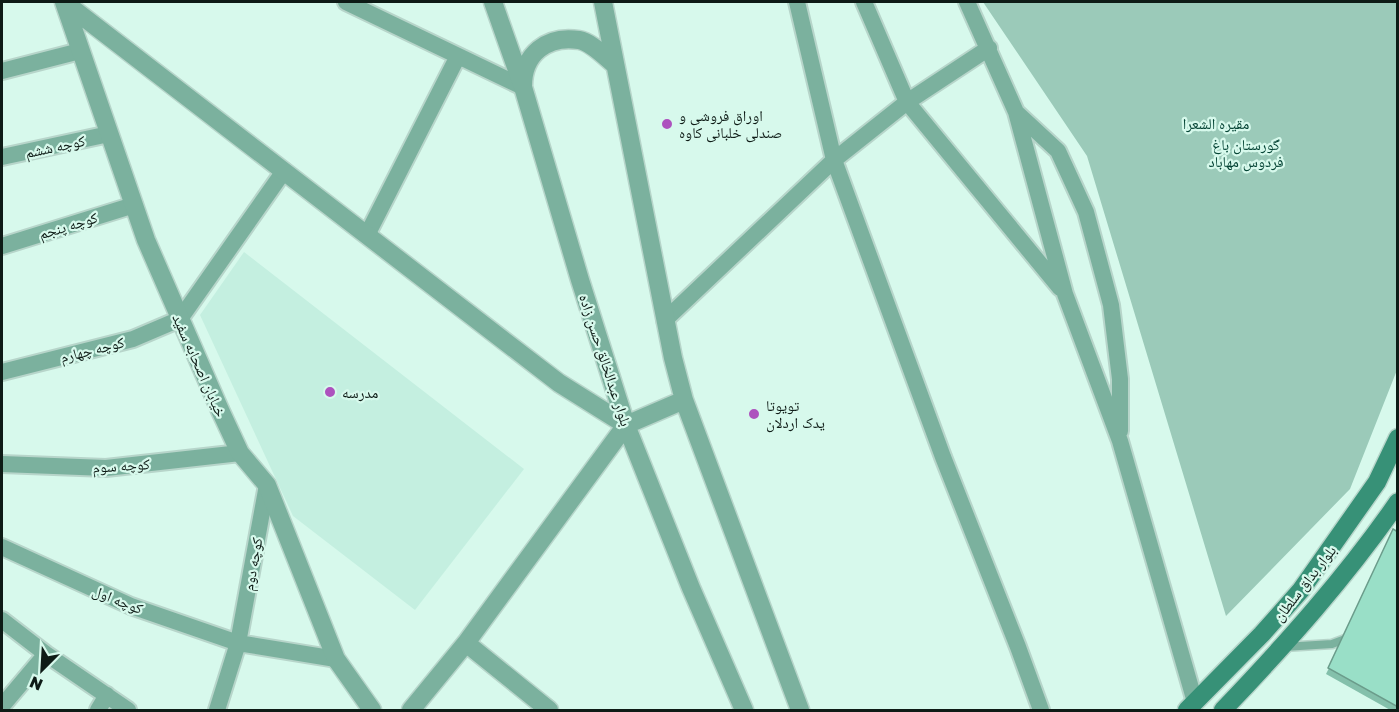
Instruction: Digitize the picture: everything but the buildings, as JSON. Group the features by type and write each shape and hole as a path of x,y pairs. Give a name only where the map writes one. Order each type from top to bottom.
{"main road":[{"name":"بلوار بداق سلطان","path":"1191,706 1262,634 1300,590 1348,526 1377,482 1398,438"},
{"name":"بلوار بداق سلطان","path":"1223,711 1320,606 1398,502"}],"street":[{"path":"64,2 559,383 626,425"},
{"name":"خیابان اصحابه سفید","path":"64,2 146,240 180,319 240,453 267,484 336,659 372,711"},
{"path":"345,2 523,87 523,73 528,62 537,49 552,42 580,40 595,48 614,64"},
{"name":"بلوار عبدالخالق حسن زاده","path":"493,2 523,87 626,425 744,711"},
{"path":"603,2 665,320 684,400 800,711"},
{"path":"797,2 834,160 939,446 1041,711"},
{"path":"864,2 907,102 1065,294"},
{"path":"967,2 1016,112 1065,294 1120,441 1191,706"},
{"path":"665,320 834,160 907,102 989,48"},
{"path":"2,71 80,51"},
{"path":"367,235 458,56"},
{"path":"1016,112 1058,151 1086,212 1112,305 1120,379 1120,441"},
{"name":"کوچه ششم","path":"2,157 109,134"},
{"path":"180,319 284,171"},
{"name":"کوچه پنجم","path":"2,246 134,205"},
{"name":"کوچه چهارم","path":"2,372 133,339 180,319"},
{"path":"411,711 466,643 626,425 684,400"},
{"name":"کوچه سوم","path":"2,464 106,468 240,453"},
{"name":"کوچه دوم","path":"218,711 238,643 267,484"},
{"name":"کوچه اول","path":"2,547 130,606 238,643 336,659"},
{"path":"2,620 46,654 128,711"},
{"path":"466,643 549,711"},
{"path":"2,706 46,654"},
{"path":"98,711 107,695"}],"lane":[{"path":"1284,647 1332,644 1353,635"}],"shaded area":[{"name":"مدرسه","path":"244,252 524,469 415,610 293,516 200,315"}],"green space":[{"name":"گورستان باغ فردوس مهاباد","path":"983,2 1397,2 1397,370 1350,489 1226,616 1087,156"}],"place":[{"name":"اوراق فروشی و صندلی خلبانی کاوه","path":"667,124"},
{"name":"مدرسه","path":"330,392"},
{"name":"تویوتا یدک اردلان","path":"754,414"}],"park label":[{"name":"مقیره الشعرا","path":"1216,123"}]}
